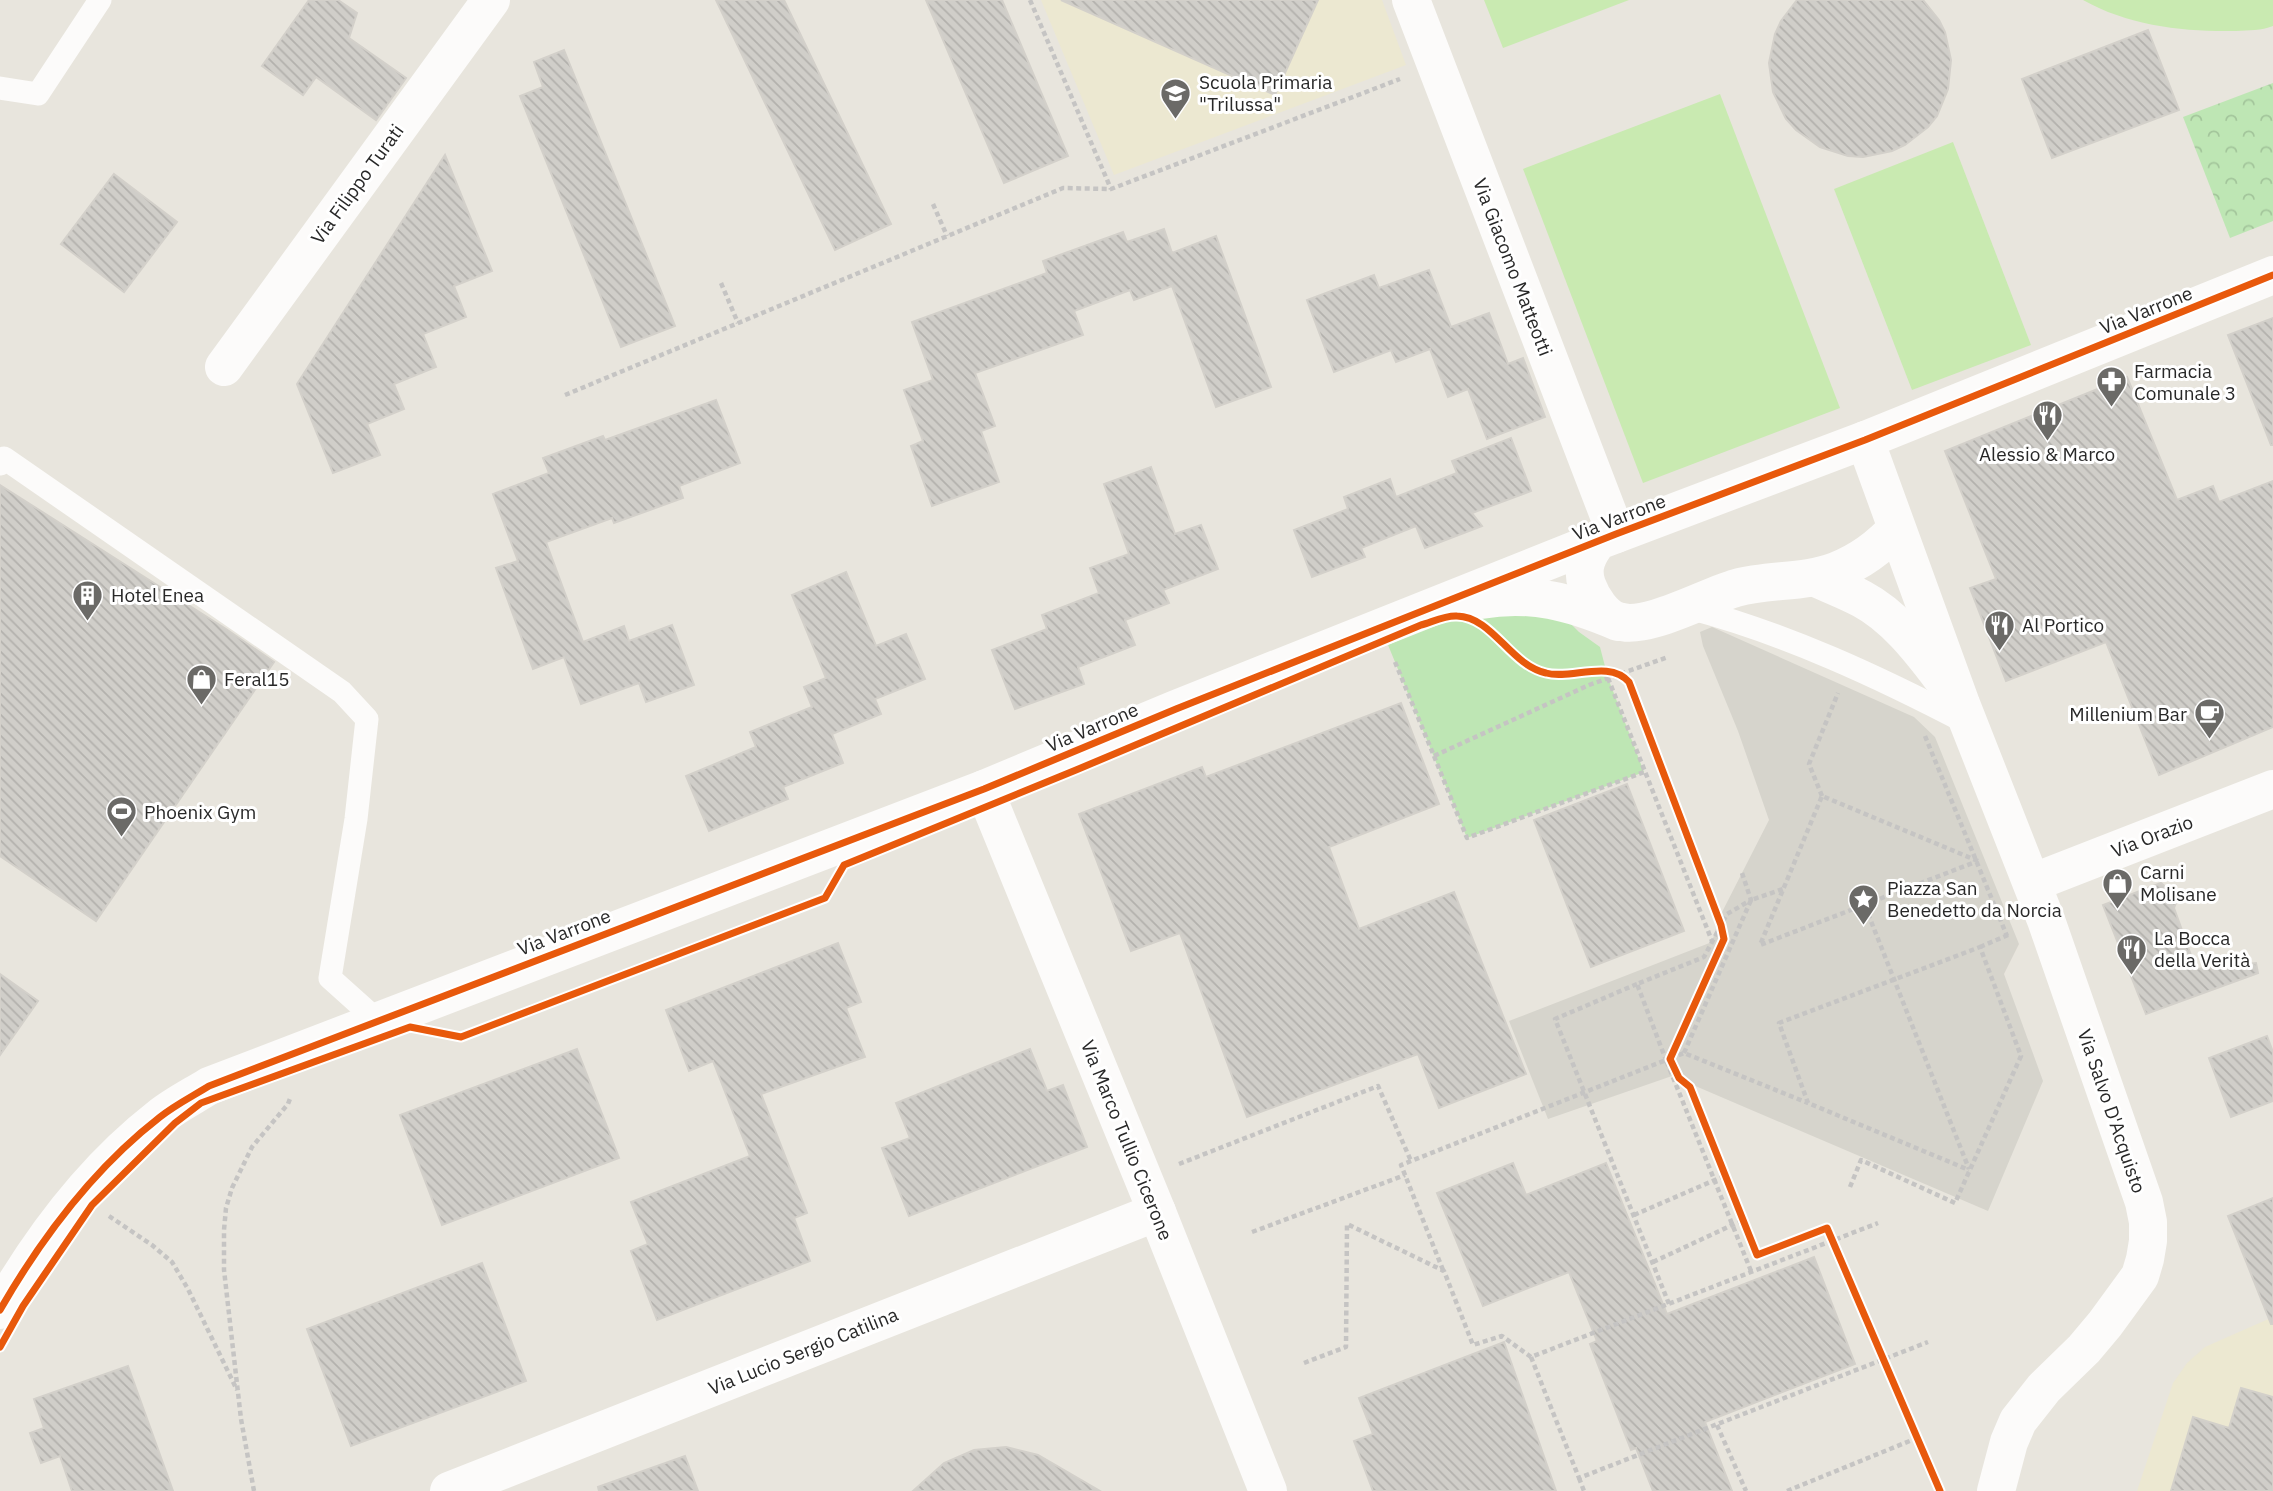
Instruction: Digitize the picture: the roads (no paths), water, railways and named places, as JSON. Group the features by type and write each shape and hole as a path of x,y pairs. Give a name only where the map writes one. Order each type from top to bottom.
{"street":[{"name":"Via Filippo Turati","path":"224,367 491,0"},
{"name":"Via Giacomo Matteotti","path":"1411,0 1607,538"},
{"name":"Via Varrone","path":"0,1310 30,1260 76,1197 123,1149 161,1116 209,1086 984,789 1176,709 1607,538 1865,440 2273,275"},
{"name":"Via Salvo D'Acquisto","path":"1865,440 1965,714 2032,883 2144,1202 2148,1222 2148,1241 2140,1276 2084,1349 2044,1388 2018,1421 2009,1442 1996,1491"},
{"path":"1607,538 1586,559 1585,578 1598,605 1606,614 1618,622 1633,622 1686,607 1735,588 1816,578 1874,550 1897,528"},
{"name":"Via Salvo D'Acquisto","path":"1816,578 1864,600 1901,629 1919,647 1965,714"},
{"name":"Via Varrone","path":"1430,609 1486,598 1528,597 1570,603 1618,622"},
{"name":"Via Marco Tullio Cicerone","path":"984,789 1268,1491"},
{"name":"Via Orazio","path":"2032,883 2273,789"},
{"name":"Via Lucio Sergio Catilina","path":"449,1491 523,1478 1157,1212"}],"lane":[{"path":"0,88 38,94 100,0"},
{"path":"0,464 4,458 308,668 342,692 367,719 355,819 330,978 378,1021"},
{"path":"1686,607 1732,620 1965,714"}],"place":[{"name":"Scuola Primaria \"Trilussa\"","path":"1176,120"},
{"name":"Farmacia Comunale 3","path":"2111,409"},
{"name":"Alessio & Marco","path":"2047,442"},
{"name":"Hotel Enea","path":"88,622"},
{"name":"Al Portico","path":"1999,652"},
{"name":"Feral15","path":"201,706"},
{"name":"Millenium Bar","path":"2210,741"},
{"name":"Phoenix Gym","path":"121,839"},
{"name":"Carni Molisane","path":"2117,910"},
{"name":"Piazza San Benedetto da Norcia","path":"1864,926"},
{"name":"La Bocca della Verità","path":"2131,976"}]}
